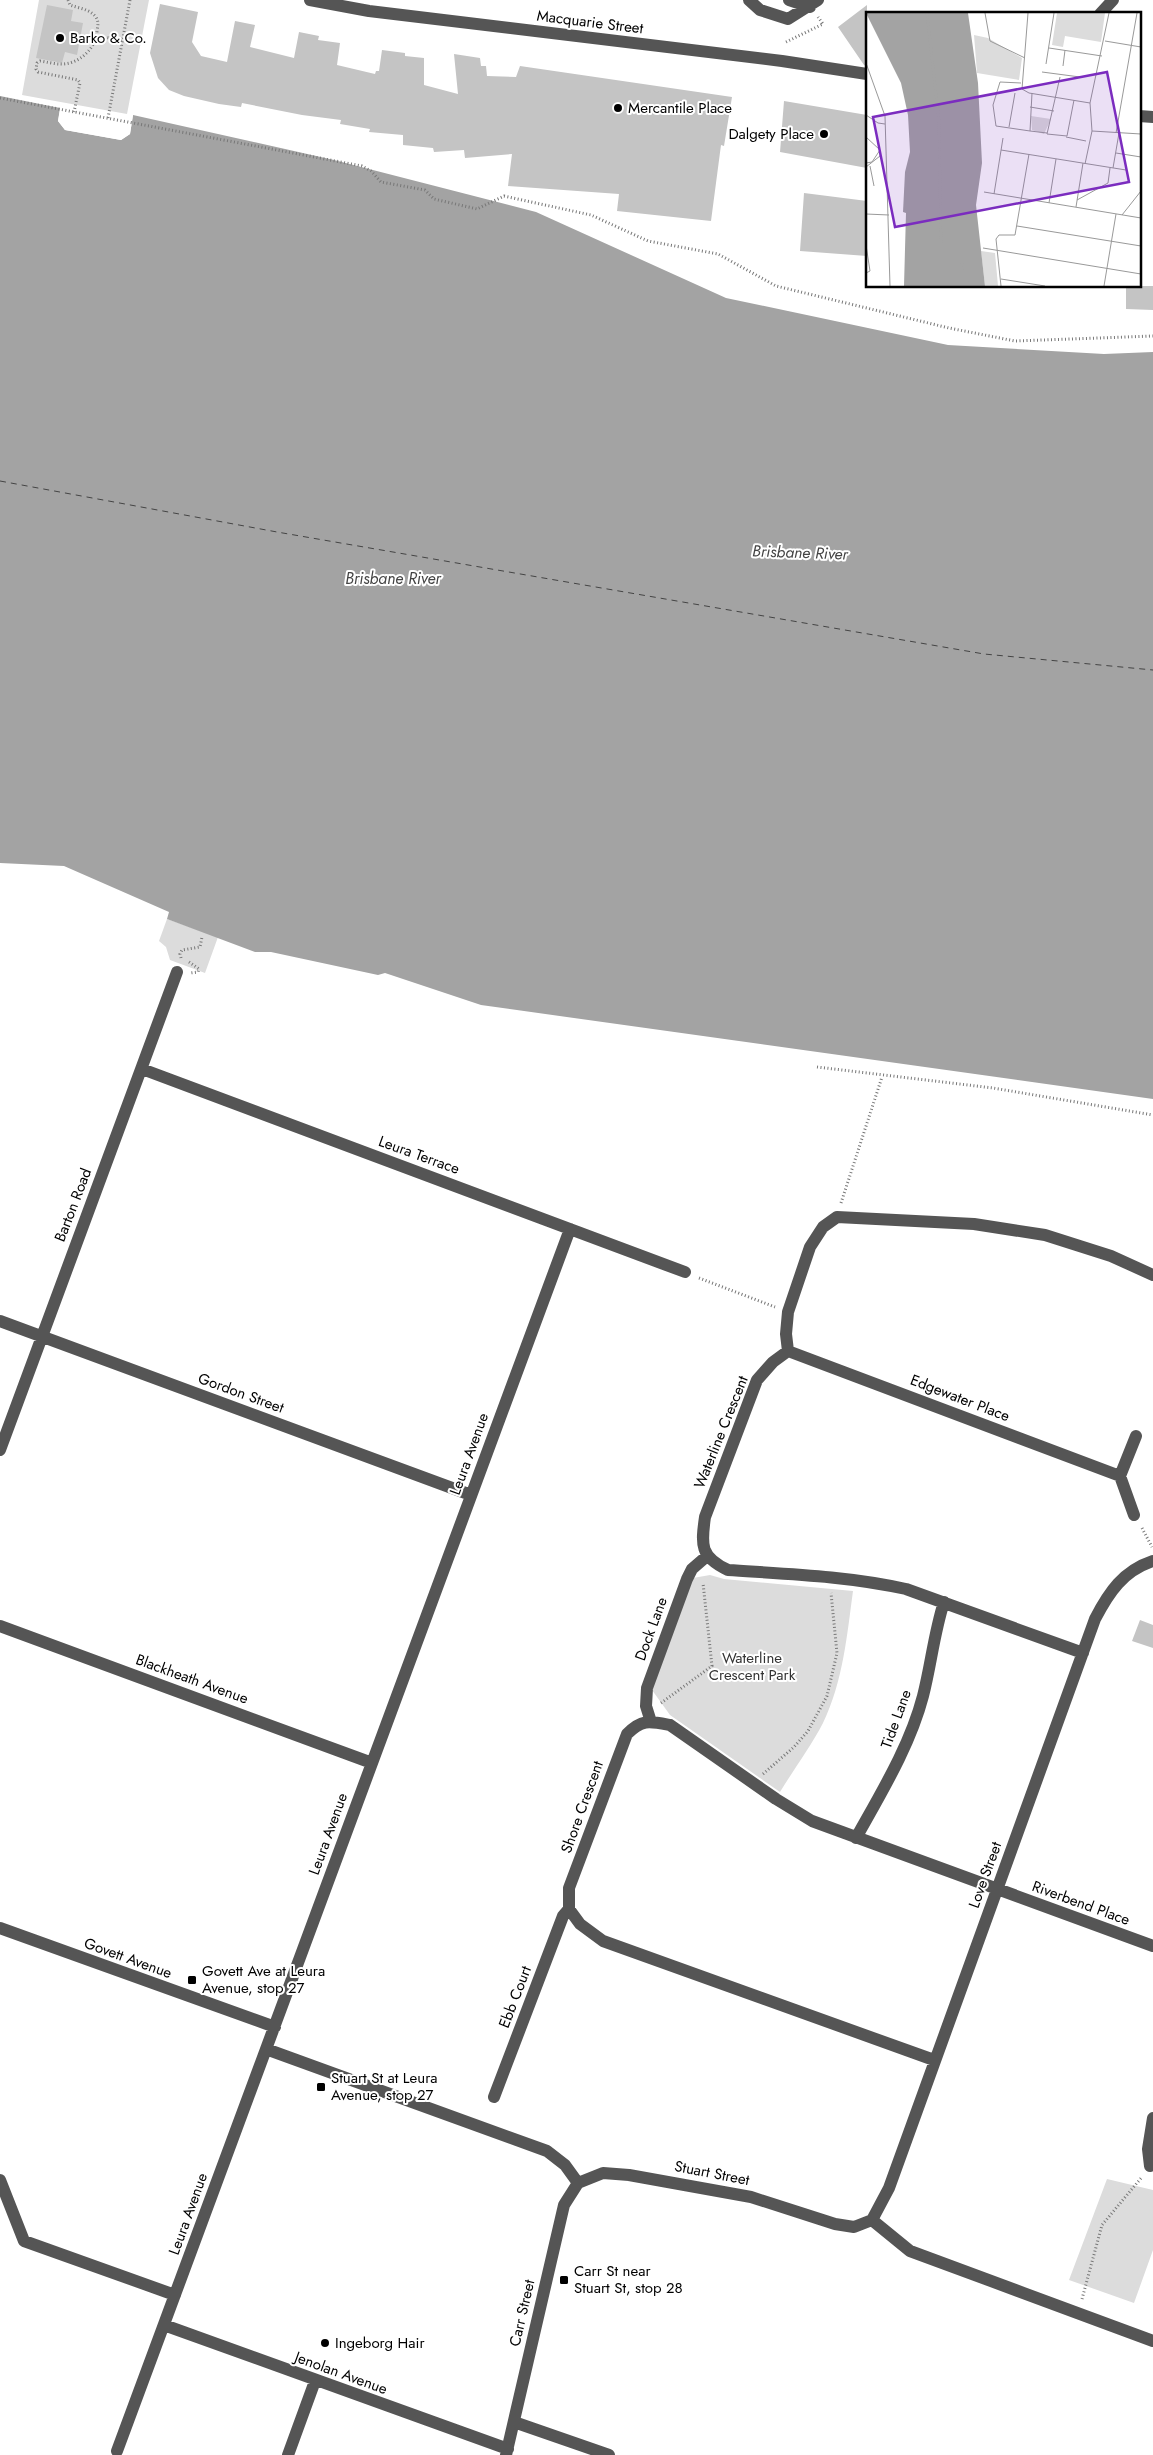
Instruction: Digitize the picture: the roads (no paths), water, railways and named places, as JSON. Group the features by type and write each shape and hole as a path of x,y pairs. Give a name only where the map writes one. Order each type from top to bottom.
{"street":[{"name":"Macquarie Street","path":"310,0 369,12 782,61 866,74"},
{"path":"749,0 760,10 788,20 814,3"},
{"path":"789,0 814,3"},
{"path":"1102,12 1113,0"},
{"path":"1140,116 1153,117"},
{"name":"Barton Road","path":"0,1450 177,972"},
{"name":"Leura Terrace","path":"142,1069 685,1272"},
{"path":"788,1351 786,1334 788,1312 810,1247 823,1227 836,1218 974,1224 1045,1235 1111,1256 1153,1275"},
{"name":"Leura Avenue","path":"117,2451 570,1229"},
{"name":"Gordon Street","path":"0,1321 471,1495"},
{"name":"Edgewater Place","path":"788,1351 1120,1476"},
{"name":"Waterline Crescent","path":"707,1556 702,1540 705,1517 757,1380 773,1362 788,1351"},
{"path":"1134,1514 1120,1476 1136,1436"},
{"path":"707,1556 717,1565 728,1570 879,1583 944,1602 1083,1653"},
{"name":"Dock Lane","path":"650,1717 647,1688 690,1573 707,1556"},
{"name":"Love Street","path":"872,2220 889,2188 1095,1619 1107,1595 1123,1576 1153,1561"},
{"name":"Tide Lane","path":"856,1838 900,1756 923,1697 938,1620 944,1602"},
{"name":"Blackheath Avenue","path":"0,1626 372,1763"},
{"path":"650,1717 670,1724 755,1782 776,1799 812,1821 997,1890"},
{"name":"Shore Crescent","path":"569,1909 569,1888 627,1734 638,1724 650,1717"},
{"name":"Riverbend Place","path":"997,1890 1153,1946"},
{"path":"569,1909 580,1924 603,1941 934,2060"},
{"name":"Ebb Court","path":"494,2097 563,1916 569,1909"},
{"name":"Govett Avenue","path":"0,1928 274,2027"},
{"path":"266,2049 547,2151 565,2165 578,2183"},
{"path":"1150,2166 1148,2149 1153,2118"},
{"name":"Stuart Street","path":"578,2183 603,2172 629,2175 751,2197 835,2224 854,2227 872,2220"},
{"path":"0,2180 24,2241 175,2295"},
{"name":"Carr Street","path":"507,2452 564,2208 569,2194 578,2183"},
{"path":"872,2220 910,2251 1153,2341"},
{"name":"Jenolan Avenue","path":"164,2325 507,2452"},
{"path":"288,2455 315,2381"},
{"path":"514,2422 609,2455"}],"water":[{"name":"Brisbane River","path":"0,96 60,108 58,121 65,130 121,140 130,134 133,115 334,160 536,212 726,298 948,345 1104,354 1153,352 1153,1099 481,1005 385,973 378,975 271,952 255,952 167,919 169,912 64,866 0,863"}],"place":[{"name":"Barko & Co.","path":"60,38"},
{"name":"Mercantile Place","path":"618,108"},
{"name":"Dalgety Place","path":"824,134"},
{"name":"Govett Ave at Leura Avenue, stop 27","path":"192,1980"},
{"name":"Stuart St at Leura Avenue, stop 27","path":"321,2087"},
{"name":"Carr St near Stuart St, stop 28","path":"564,2280"},
{"name":"Ingeborg Hair","path":"325,2343"}],"park label":[{"name":"Waterline Crescent Park","path":"752,1666"}]}
